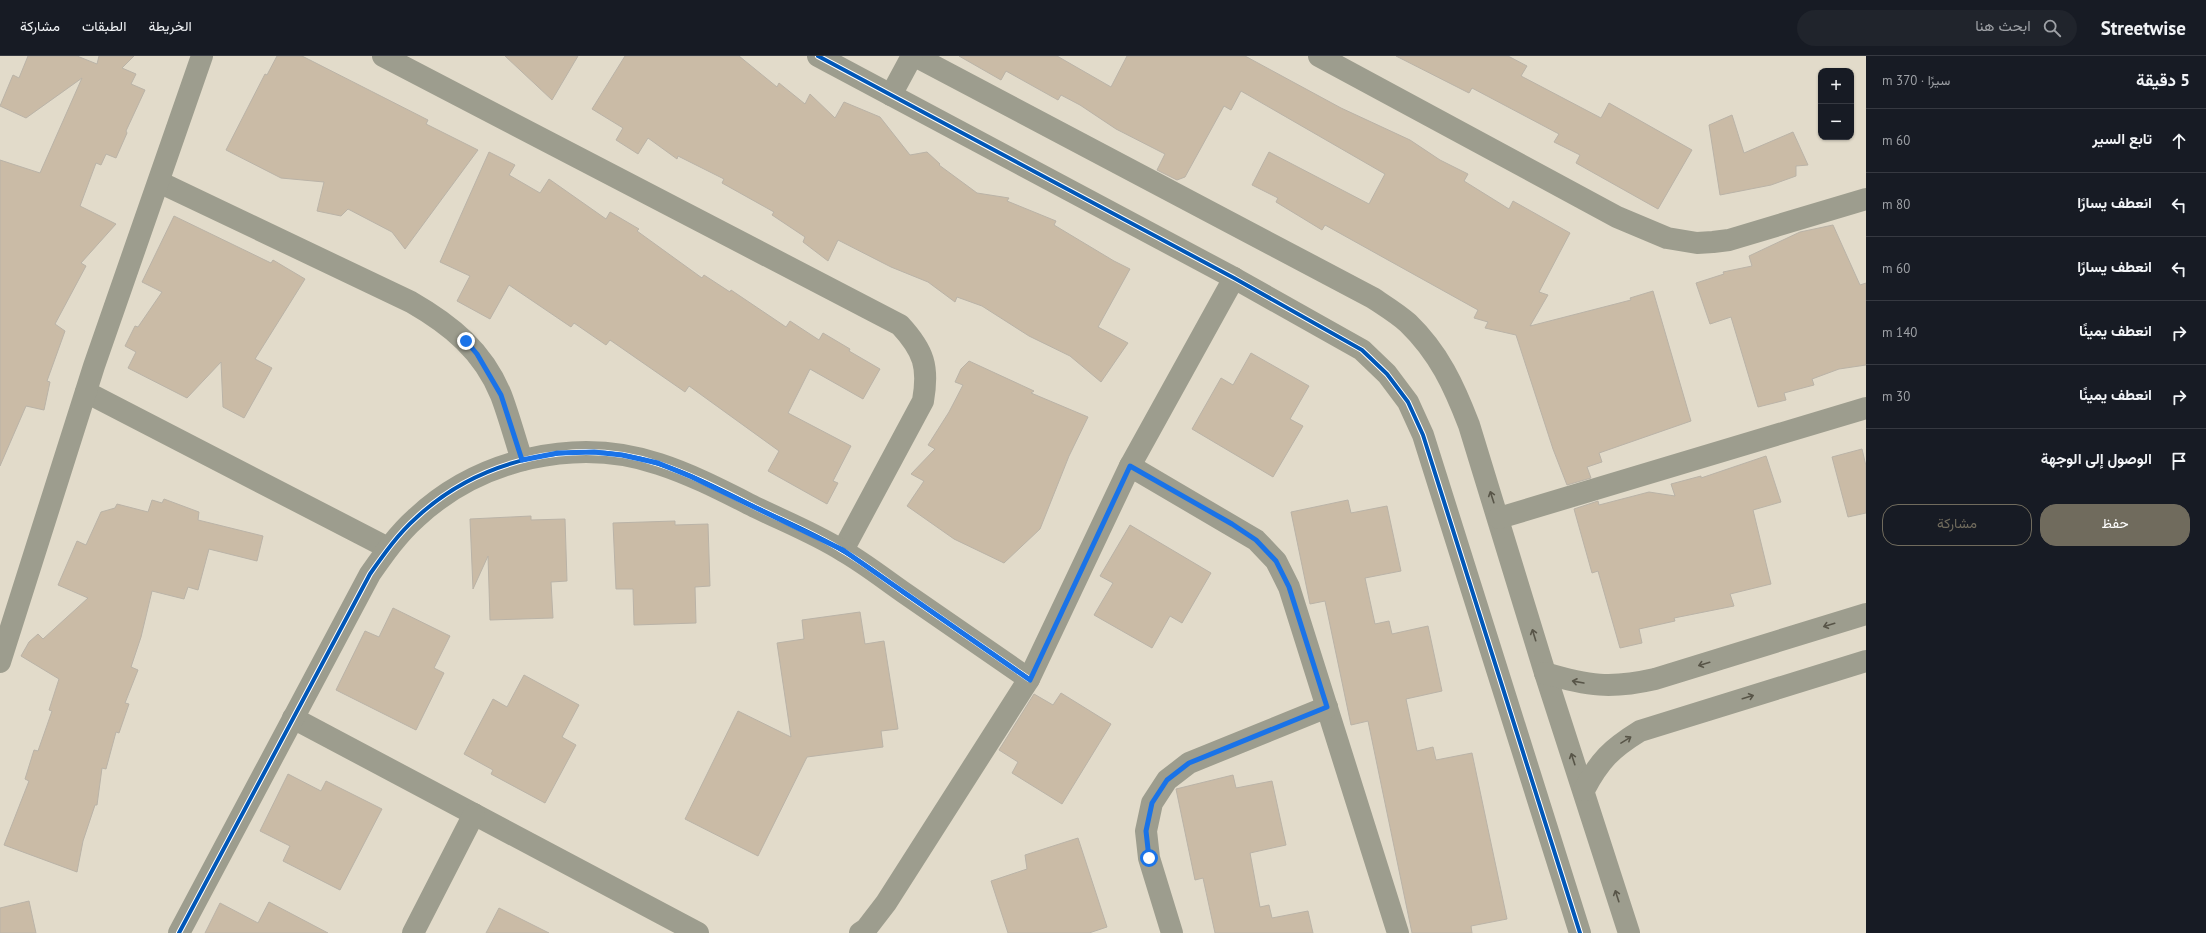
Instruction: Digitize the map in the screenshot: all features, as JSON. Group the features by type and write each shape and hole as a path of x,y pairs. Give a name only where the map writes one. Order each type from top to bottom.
{"street":[{"path":"0,662 86,392 202,56"},
{"path":"383,56 900,325 914,341 924,360 926,381 923,402 843,550"},
{"path":"818,56 1234,278 1362,350 1388,374 1408,402 1422,435 1580,933"},
{"path":"891,95 914,56 1373,298 1408,322 1435,352 1456,390 1469,425 1499,518 1545,673 1629,933"},
{"path":"1319,56 1617,217 1667,238 1697,243 1729,240 1866,199"},
{"path":"159,182 411,302 440,319 466,341 477,354 497,388 522,460"},
{"path":"860,933 866,929 886,903 1030,680 1130,466 1234,278"},
{"path":"86,392 388,548"},
{"path":"1499,518 1866,408"},
{"path":"179,933 370,574 388,548 416,518 448,492 484,473 522,460 558,453 594,452 622,455 658,463 692,477 843,550 1030,680"},
{"path":"1130,466 1232,524 1256,540 1276,561 1289,587 1398,933"},
{"path":"1545,673 1573,682 1601,686 1628,685 1655,679 1866,614"},
{"path":"1584,790 1597,766 1612,751 1640,731 1866,661"},
{"path":"1172,933 1149,858 1146,831 1152,803 1167,780 1189,763 1327,707"},
{"path":"293,718 698,933"},
{"path":"413,933 474,814"}],"building":[{"path":"28,56 77,56 97,64 99,56 134,56 122,68 136,74 131,84 145,90 126,131 127,133 116,158 106,154 101,165 96,163 80,206 116,224 81,263 86,266 55,324 65,331 47,381 50,382 44,410 26,406 0,466 0,160 40,173 82,78 26,118 0,106 13,75 19,78"},
{"path":"277,56 302,56 428,120 426,124 478,150 405,249 392,232 348,209 341,216 317,211 324,182 281,178 226,150 265,74 267,75"},
{"path":"505,56 578,56 552,100"},
{"path":"625,56 739,56 777,87 779,83 805,104 810,94 835,118 844,102 880,117 910,155 927,152 940,164 939,165 977,193 1009,198 1007,201 1056,221 1054,225 1130,269 1098,327 1128,343 1101,382 1070,356 1029,336 982,306 957,297 955,302 928,282 891,267 838,240 828,261 803,242 805,237 772,215 774,212 722,183 724,179 678,156 677,159 648,138 638,154 616,140 623,128 592,109"},
{"path":"959,56 1057,56 1111,87 1127,56 1245,56 1341,108 1410,140 1440,160 1468,174 1464,181 1509,209 1513,201 1570,233 1539,292 1548,295 1530,326 1631,300 1630,298 1653,291 1691,421 1599,453 1602,462 1587,467 1591,478 1567,485 1553,449 1516,335 1485,328 1488,322 1474,318 1478,310 1325,225 1322,230 1276,202 1278,198 1252,185 1269,152 1369,204 1385,174 1241,91 1231,110 1224,106 1185,177 1177,180 1157,170 1165,154 1116,129 1080,105 1061,95 1058,100 1006,71 1001,80"},
{"path":"1396,56 1508,56 1527,66 1521,76 1601,118 1609,103 1692,150 1658,209 1576,163 1580,155 1554,142 1559,134 1472,88 1469,93"},
{"path":"1732,115 1744,153 1793,132 1808,165 1796,166 1796,176 1771,185 1720,195 1709,125"},
{"path":"489,152 515,165 509,175 540,193 549,179 606,219 610,212 639,229 637,231 702,278 704,275 730,292 731,290 786,327 790,321 819,340 823,333 850,349 849,351 880,369 863,399 810,369 788,413 851,446 833,481 838,483 827,504 768,471 779,451 689,386 685,392 610,340 606,345 574,323 571,327 509,285 490,319 457,301 470,276 440,262"},
{"path":"174,216 271,263 273,260 305,279 255,359 272,368 244,418 223,407 221,362 187,398 128,368 136,352 125,346 135,326 138,327 162,292 142,282"},
{"path":"1833,225 1860,285 1866,283 1866,365 1839,369 1812,379 1814,385 1784,393 1786,400 1758,407 1731,317 1710,324 1696,283 1724,274 1723,272 1752,266 1749,256 1800,232"},
{"path":"1251,353 1309,386 1290,419 1303,426 1273,477 1192,429 1221,378 1233,385"},
{"path":"969,361 1034,391 1031,393 1088,417 1069,456 1040,529 1004,563 954,539 907,506 924,481 911,474 935,449 928,445 949,412 963,385 955,382 961,369"},
{"path":"1862,449 1866,466 1866,513 1848,517 1832,457"},
{"path":"1766,456 1781,502 1753,510 1771,584 1730,594 1734,606 1674,618 1675,621 1639,629 1642,643 1620,648 1598,571 1592,573 1574,509 1598,501 1599,505 1649,492 1675,496 1671,484 1701,476 1701,478"},
{"path":"164,499 199,512 198,520 263,536 257,561 209,549 198,590 188,587 184,599 152,591 141,637 131,667 138,670 125,703 129,704 119,733 116,732 106,769 102,768 97,805 95,805 83,841 77,872 4,845 29,781 25,779 34,750 38,751 52,711 49,710 59,679 21,656 29,642 38,634 43,639 88,598 58,585 77,541 86,545 101,512 115,508 117,504 148,512 152,500 162,503"},
{"path":"1348,500 1351,513 1387,506 1401,571 1365,578 1375,624 1389,621 1392,634 1428,626 1442,691 1406,699 1417,751 1433,747 1436,760 1472,753 1507,919 1471,926 1472,933 1412,933 1368,721 1351,725 1325,601 1310,604 1291,512"},
{"path":"531,516 531,520 565,519 567,581 551,582 553,618 490,620 488,556 473,589 470,519"},
{"path":"675,521 675,525 708,524 710,586 695,587 696,623 634,625 633,589 616,589 613,523"},
{"path":"1130,525 1211,573 1182,623 1170,616 1152,648 1094,615 1113,583 1100,576"},
{"path":"393,608 450,636 434,668 444,673 416,730 336,690 365,631 379,637"},
{"path":"860,612 865,644 884,641 898,729 881,731 883,747 807,757 758,856 685,819 738,711 791,737 777,643 804,639 802,620"},
{"path":"524,675 579,705 562,737 576,745 545,803 491,774 493,770 464,754 493,699 507,707"},
{"path":"1061,693 1111,724 1062,804 1012,773 1018,762 999,750 1034,694 1053,705"},
{"path":"288,774 321,791 326,781 382,809 340,890 283,861 290,846 260,831"},
{"path":"1233,775 1236,788 1272,781 1286,845 1250,853 1260,907 1269,905 1272,918 1308,911 1313,933 1215,933 1203,878 1195,880 1176,789"},
{"path":"1078,838 1107,927 1089,933 1008,933 991,881 1027,869 1025,855"},
{"path":"29,901 36,933 0,933 0,908"},
{"path":"269,902 328,933 205,933 220,903 258,923"},
{"path":"499,908 549,933 486,933"}],"cycle path":[{"path":"818,56 1234,278 1362,350 1387,374 1408,402 1423,435 1580,933"},
{"path":"179,933 370,574 397,537 409,524 441,498 469,481 499,468 530,458 563,453 595,452 628,456 659,464 709,484 833,545 866,566 1029,679"}],"route":[{"path":"466,341 477,354 501,395 522,460 558,453 594,452 622,455 658,463 692,477 843,550 1030,680 1130,466 1232,524 1256,540 1276,561 1289,587 1327,707 1189,763 1167,780 1152,803 1146,831 1149,858"}]}
